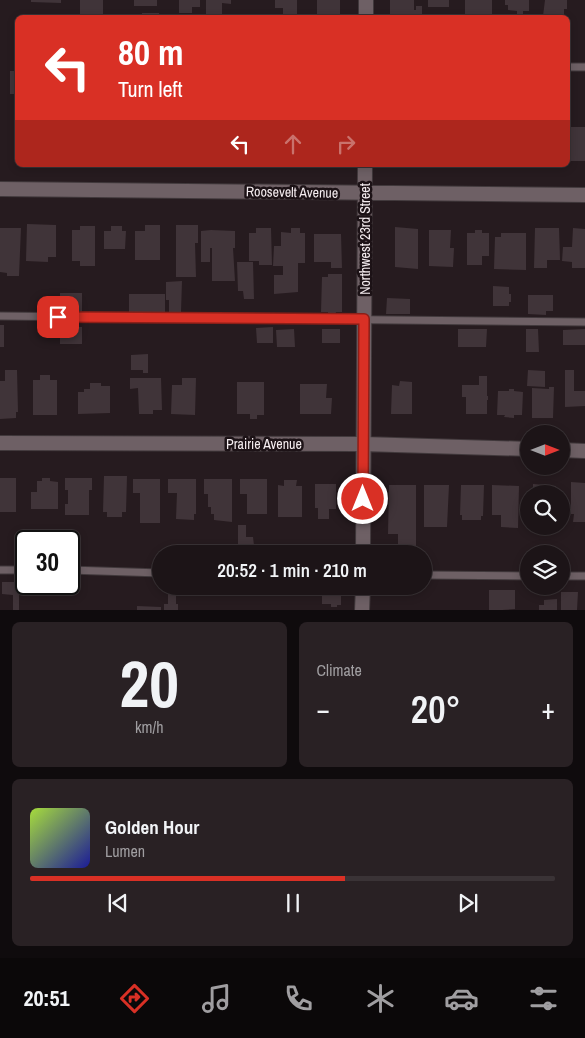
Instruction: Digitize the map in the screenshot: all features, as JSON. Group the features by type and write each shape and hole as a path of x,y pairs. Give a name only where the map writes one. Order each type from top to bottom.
{"street":[{"path":"366,0 366,15"},
{"name":"Northwest 23rd Street","path":"363,545 365,167"},
{"name":"Roosevelt Avenue","path":"0,189 585,195"},
{"name":"Prairie Avenue","path":"0,443 363,444 520,449"},
{"path":"570,450 585,451"},
{"path":"362,595 362,610"}],"lane":[{"path":"570,67 585,67"},
{"path":"0,316 585,322"},
{"path":"0,570 15,570"},
{"path":"80,570 152,573"},
{"path":"432,575 520,576"},
{"path":"570,576 585,576"}],"building":[{"path":"31,0 61,0 61,3 31,2"},
{"path":"80,0 103,0 103,15 80,15"},
{"path":"134,0 157,0 157,6 134,6"},
{"path":"179,0 200,0 200,7 192,7 192,13 179,13"},
{"path":"206,0 231,0 231,4 222,3 222,15 206,15"},
{"path":"275,0 297,0 297,15 283,15 283,8 275,8"},
{"path":"317,0 340,0 340,15 317,15"},
{"path":"390,0 414,0 414,10 416,10 416,6 422,6 422,15 390,15"},
{"path":"428,0 449,0 449,7 428,7"},
{"path":"465,0 492,0 492,15 465,15"},
{"path":"505,0 529,0 529,11 517,14 517,11 508,10"},
{"path":"545,0 567,0 567,9 564,9 564,15 543,15"},
{"path":"142,13 159,13 159,15 142,15"},
{"path":"10,71 15,71 15,94 10,94"},
{"path":"570,127 585,127 585,161 570,161"},
{"path":"27,224 56,225 56,257 48,257 48,262 26,261"},
{"path":"145,225 160,225 160,260 135,260 135,231 145,231"},
{"path":"176,225 198,225 198,243 195,243 196,277 176,277"},
{"path":"80,226 95,226 95,266 80,266 80,261 72,261 72,230 80,230"},
{"path":"111,226 122,226 122,231 126,231 125,249 104,249 104,231 111,231"},
{"path":"395,227 418,229 418,269 395,267"},
{"path":"0,228 21,228 19,276 7,276 7,273 0,272"},
{"path":"256,228 271,228 272,265 259,265 259,261 249,261 249,233 256,233"},
{"path":"291,228 300,228 300,233 305,233 305,263 298,263 298,292 274,294 274,275 283,275 283,266 273,266 274,246 281,246 281,232 291,233"},
{"path":"535,228 559,228 560,260 547,260 547,268 534,268"},
{"path":"573,228 585,229 585,268 572,268 572,262 562,261 563,247 572,247"},
{"path":"429,230 451,230 450,248 454,248 453,267 429,266"},
{"path":"475,230 489,233 489,256 482,256 482,265 467,265 467,233 475,233"},
{"path":"201,231 235,231 235,248 233,248 235,281 212,281 212,248 210,248 210,262 201,262"},
{"path":"501,233 526,233 526,270 494,269 495,237 501,237"},
{"path":"314,234 341,234 342,268 331,268 331,262 314,262"},
{"path":"237,262 253,262 254,299 244,299 243,291 238,291"},
{"path":"328,274 342,274 342,312 336,312 335,316 328,316 328,312 321,312 322,277 328,277"},
{"path":"182,281 181,312 169,313 169,300 166,300 166,282"},
{"path":"493,286 509,287 511,302 509,302 509,306 493,306"},
{"path":"60,293 82,293 82,313 60,313"},
{"path":"129,294 165,294 165,313 129,315"},
{"path":"528,295 553,295 553,311 546,311 546,315 528,314"},
{"path":"387,298 410,299 410,314 386,314"},
{"path":"0,325 4,325 4,347 0,347"},
{"path":"60,327 82,327 82,344 60,344"},
{"path":"273,327 273,343 257,343 256,328"},
{"path":"294,329 295,347 277,347 276,330"},
{"path":"322,329 340,329 340,343 322,343"},
{"path":"458,329 487,329 486,347 458,347"},
{"path":"526,329 538,329 539,352 526,352"},
{"path":"585,329 585,345 563,345 563,330"},
{"path":"148,354 148,373 143,373 143,370 131,370 131,355"},
{"path":"5,370 17,370 18,412 16,412 16,418 0,419 0,381 5,381"},
{"path":"528,370 545,371 545,387 527,386"},
{"path":"565,370 574,370 574,391 585,391 585,406 565,407"},
{"path":"40,375 50,375 50,380 57,380 57,415 33,415 33,380 40,380"},
{"path":"479,376 487,376 487,414 466,414 466,397 462,397 462,385 479,385"},
{"path":"130,378 161,378 162,410 153,410 153,414 139,414 138,388 130,389"},
{"path":"182,378 196,378 195,415 171,414 172,385 182,385"},
{"path":"400,381 412,382 412,414 391,414 392,385 399,386"},
{"path":"237,382 264,382 264,415 257,415 257,419 250,419 250,414 237,414"},
{"path":"90,383 101,383 101,386 110,386 110,413 78,414 78,392 90,389"},
{"path":"300,384 327,384 326,398 332,398 331,414 300,414"},
{"path":"549,387 554,387 553,418 532,418 532,388 549,389"},
{"path":"509,389 523,392 522,415 514,415 514,418 497,415 498,391 509,391"},
{"path":"104,476 127,476 126,512 122,512 122,517 107,517 107,512 103,512"},
{"path":"0,478 16,478 16,512 0,512"},
{"path":"42,478 50,478 50,481 58,482 58,509 31,509 31,492 37,492 37,481 42,481"},
{"path":"65,478 92,478 92,490 89,490 89,515 65,515 65,504 68,504 68,490 65,490"},
{"path":"133,479 160,479 160,523 140,523 140,493 133,493"},
{"path":"168,479 196,479 196,514 194,514 194,520 176,519 177,493 168,493"},
{"path":"204,479 232,479 232,522 214,520 214,514 211,514 211,507 208,507 208,494 204,494"},
{"path":"240,479 267,479 267,514 247,514 247,494 240,494"},
{"path":"284,480 297,480 296,486 302,486 302,517 278,517 278,485 284,486"},
{"path":"571,482 585,483 585,522 573,522 574,514 571,514"},
{"path":"315,484 336,484 336,509 329,509 329,519 318,519 318,508 315,508"},
{"path":"389,485 416,485 416,545 398,545 398,534 388,534"},
{"path":"424,485 449,485 447,527 424,527"},
{"path":"461,485 484,485 483,516 481,516 481,520 462,520 462,515 460,515"},
{"path":"492,485 519,486 518,528 501,527 501,515 492,515"},
{"path":"238,525 246,525 246,537 253,537 254,545 238,545"},
{"path":"2,582 15,582 15,595 19,595 19,610 13,610 13,595 2,594"},
{"path":"489,590 515,590 515,609 489,610"},
{"path":"570,592 578,592 577,610 561,610 561,595 570,595"},
{"path":"168,595 176,595 178,610 164,610 164,604 168,604"},
{"path":"322,595 341,595 341,605 337,605 337,607 331,607 331,604 322,604"},
{"path":"557,599 557,610 539,610 539,605 544,605 544,600"},
{"path":"137,606 161,607 161,610 137,610"}],"route":[{"path":"58,317 364,319 363,499"}]}
